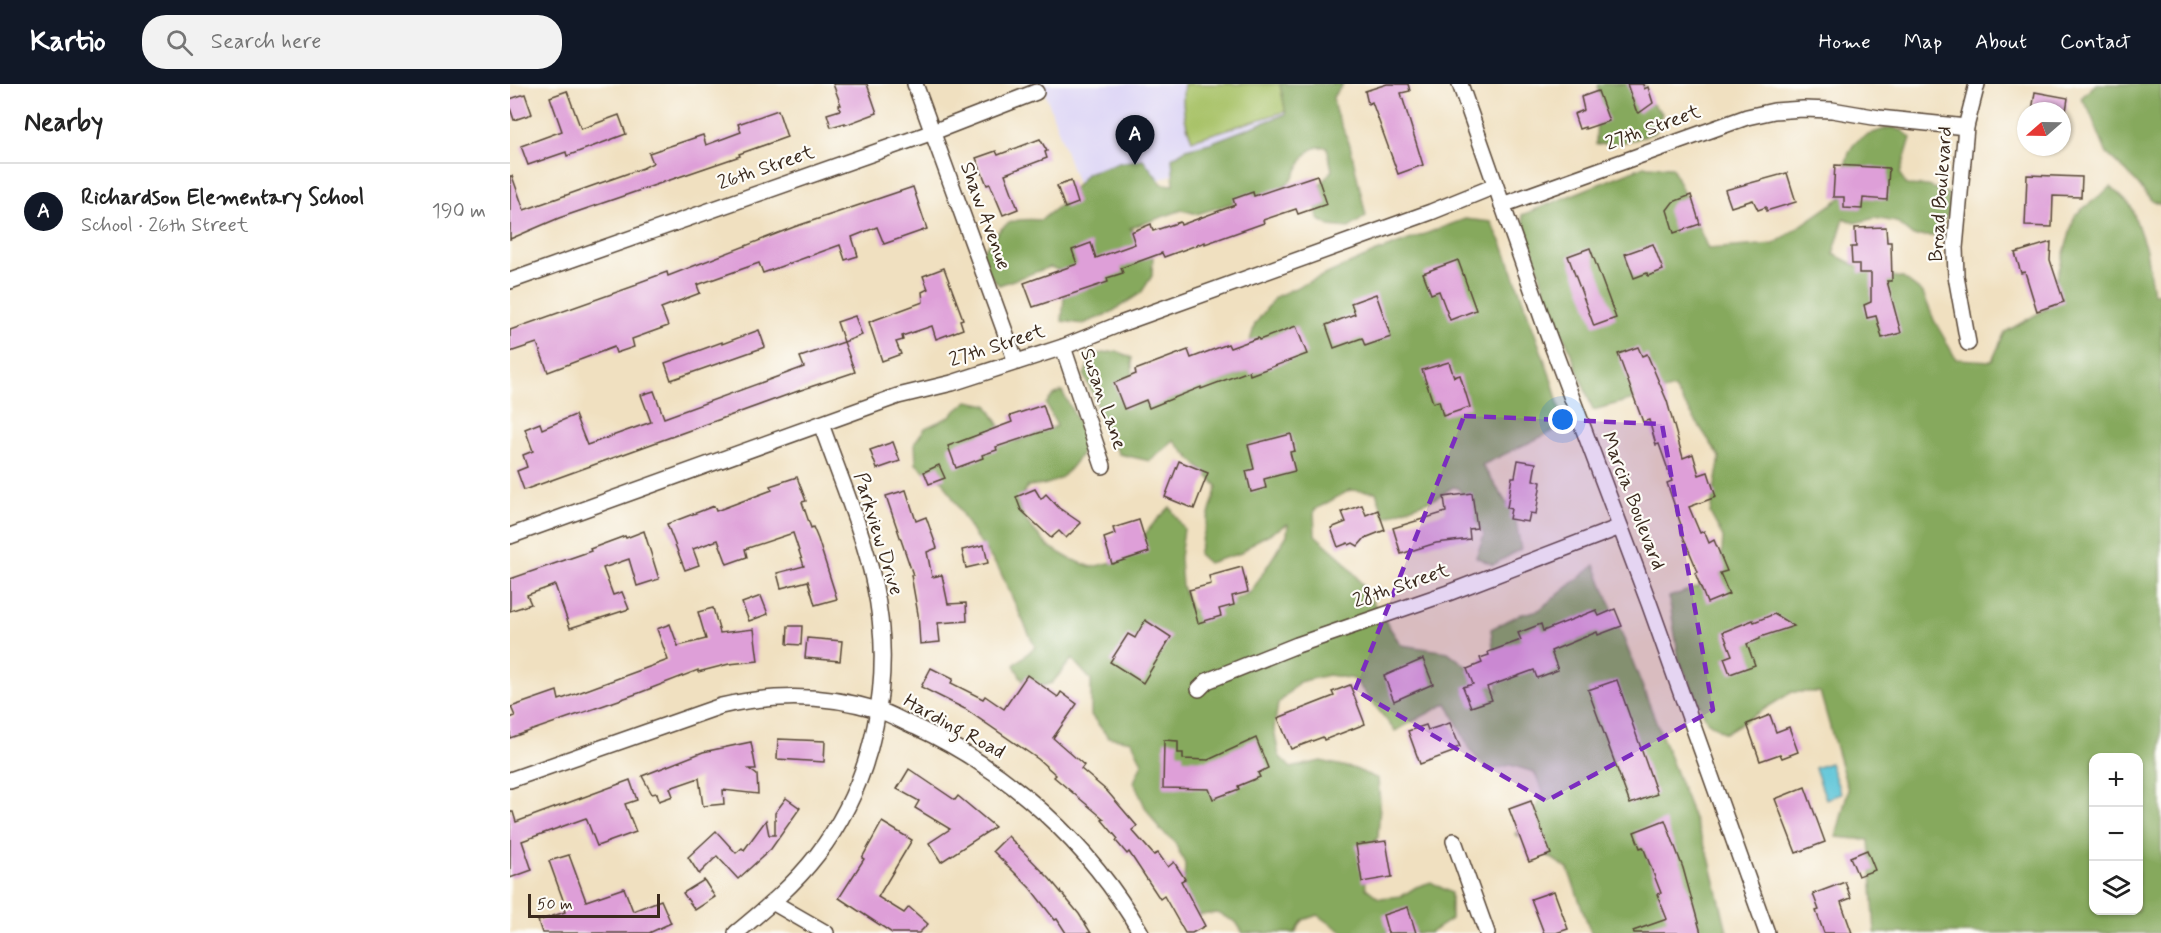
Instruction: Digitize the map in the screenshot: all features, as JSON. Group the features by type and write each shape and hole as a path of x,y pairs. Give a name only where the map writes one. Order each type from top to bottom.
{"street":[{"name":"Shaw Avenue","path":"915,84 1016,362"},
{"name":"Marcia Boulevard","path":"1460,84 1547,332 1767,933"},
{"name":"Broad Boulevard","path":"1968,343 1956,276 1955,248 1966,127 1977,84"},
{"name":"26th Street","path":"510,282 933,132 1036,92"},
{"name":"27th Street","path":"1502,205 1747,117 1774,111 1832,110 1879,118 1966,127"},
{"name":"27th Street","path":"510,536 898,396 952,383 1063,346 1420,216 1495,186"},
{"name":"Susan Lane","path":"1063,346 1103,466"},
{"name":"Parkview Drive","path":"736,933 774,903 817,855 834,831 860,781 880,711 882,639 874,584 821,424"},
{"name":"28th Street","path":"1199,689 1207,681 1279,652 1448,593 1620,527"},
{"name":"Harding Road","path":"510,780 668,723 748,700 776,696 820,698 880,711 953,746 1003,778 1023,794 1088,858 1141,933"},
{"path":"1454,840 1487,933"},
{"path":"774,903 826,933"}],"highlighted area":[{"path":"1464,416 1662,424 1713,710 1546,801 1355,690"}],"shaded area":[{"path":"1042,84 1317,84 1312,123 1085,207"}],"green space":[{"path":"1184,84 1288,84 1287,111 1192,140 1184,112"},
{"path":"1280,84 1343,84 1333,97 1335,110 1350,145 1366,216 1349,228 1330,226 1318,219 1314,193 1332,170 1327,147 1320,147 1314,148 1305,156 1293,178 1281,188 1197,214 1182,210 1130,228 1153,251 1152,276 1141,293 1110,313 1083,324 1062,321 1066,273 1050,267 999,285 986,270 981,253 1005,225 1019,220 1041,220 1060,205 1087,173 1118,163 1143,159 1162,184 1174,185 1172,158 1186,149 1210,143 1286,114"},
{"path":"1598,84 1646,84 1638,91 1662,113 1656,132 1612,144 1596,144"},
{"path":"2096,84 2161,84 2161,205 2152,201 2127,172 2107,154 2089,110 2081,98"},
{"path":"1891,127 1903,131 1911,138 1900,174 1906,185 1928,186 1948,193 1950,211 1934,236 1913,236 1896,222 1875,218 1855,223 1844,218 1833,254 1871,273 1903,278 1923,293 1934,320 1956,359 1992,361 2005,332 2046,309 2075,215 2111,187 2131,206 2146,250 2153,294 2161,293 2161,933 1875,933 1869,840 1836,837 1848,790 1820,692 1792,692 1725,733 1707,721 1679,660 1669,597 1720,579 1723,537 1710,513 1720,457 1674,388 1593,410 1567,343 1552,314 1522,215 1644,166 1672,167 1708,249 1774,244 1842,197 1845,168 1852,147 1863,137"},
{"path":"1465,219 1491,222 1503,245 1552,381 1564,426 1482,465 1515,516 1521,549 1493,565 1476,557 1484,535 1458,488 1453,487 1436,498 1385,517 1376,492 1350,490 1314,510 1315,535 1341,558 1356,576 1401,645 1448,652 1498,691 1491,629 1519,615 1539,610 1595,565 1709,857 1727,931 1730,933 1591,933 1568,869 1515,834 1534,812 1543,791 1534,772 1510,765 1488,771 1470,750 1447,703 1395,731 1354,679 1328,675 1299,682 1278,704 1274,729 1279,756 1291,768 1321,761 1355,769 1378,779 1380,803 1378,837 1363,858 1366,888 1379,898 1402,896 1416,887 1431,882 1451,893 1451,919 1430,933 1391,931 1387,933 1344,933 1318,915 1303,920 1295,933 1243,933 1236,922 1217,913 1200,915 1183,905 1185,864 1174,841 1160,830 1145,807 1134,782 1142,763 1132,741 1108,737 1091,715 1091,680 1072,659 1052,683 1028,690 1014,665 1035,647 999,569 973,533 943,481 928,474 916,464 915,442 925,428 947,418 968,401 987,405 1007,438 1018,441 1057,426 1046,404 1053,395 1062,391 1080,426 1084,450 1062,477 1048,484 1028,486 1018,503 1025,520 1048,546 1070,559 1092,567 1126,559 1153,524 1170,507 1184,529 1180,558 1182,586 1191,609 1204,614 1251,592 1287,535 1288,524 1256,541 1241,553 1208,563 1198,554 1217,486 1174,441 1150,461 1119,454 1102,425 1094,396 1084,376 1092,355 1117,351 1132,358 1133,389 1139,404 1240,375 1255,324 1275,297 1374,253"}],"water":[{"path":"1830,763 1841,794 1826,799 1815,768"}],"building":[{"path":"833,84 867,84 877,113 845,125 845,123 831,127 827,114 840,110 839,105 841,105"},
{"path":"1387,84 1408,84 1410,91 1401,93 1423,165 1398,174 1372,102 1368,104 1365,91"},
{"path":"1627,84 1643,84 1644,89 1648,87 1653,103 1639,113"},
{"path":"567,91 581,129 619,115 626,134 567,156 566,152 528,165 521,146 562,131 550,97"},
{"path":"1598,91 1609,121 1579,129 1574,114 1584,110 1581,97"},
{"path":"2035,92 2068,98 2067,102 2033,102"},
{"path":"525,94 532,114 514,120 510,99"},
{"path":"778,110 787,137 739,154 740,156 559,218 510,239 510,176 512,176 524,210 643,168 653,163 649,153 703,135 706,145 741,132 738,124"},
{"path":"1040,139 1047,151 1045,152 1047,158 1005,174 1018,209 1003,215 976,158 996,151 998,155"},
{"path":"1835,165 1889,168 1887,200 1863,198 1862,209 1844,208 1844,197 1833,197"},
{"path":"1787,173 1796,202 1766,211 1766,207 1758,210 1753,200 1731,207 1725,190"},
{"path":"1317,175 1327,204 1298,214 1296,209 1263,220 1264,223 1164,257 1162,253 1121,268 1123,273 1107,278 1108,282 1033,307 1024,283 1077,264 1072,250 1091,243 1096,258 1135,244 1131,232 1151,224 1153,231 1180,222 1181,225 1235,205 1233,199 1253,192 1254,196"},
{"path":"2027,175 2082,177 2081,197 2053,196 2052,227 2025,226"},
{"path":"1071,181 1078,203 1065,208 1057,186"},
{"path":"913,187 927,229 884,244 877,227 852,237 858,256 845,260 840,245 763,273 759,263 697,285 700,293 661,308 668,326 632,339 634,347 616,353 614,347 548,372 537,343 510,352 510,330 667,272 668,276 794,227"},
{"path":"1691,195 1700,224 1674,233 1667,210 1673,202"},
{"path":"1886,227 1887,242 1891,242 1892,281 1887,281 1901,333 1882,338 1876,316 1867,318 1864,305 1871,302 1871,273 1859,273 1859,264 1852,264 1851,247 1856,247 1855,228"},
{"path":"2051,242 2050,260 2064,302 2037,311 2025,272 2021,273 2015,253"},
{"path":"1653,244 1663,270 1634,278 1625,254"},
{"path":"1590,248 1616,318 1594,326 1568,256"},
{"path":"1458,260 1476,310 1450,320 1439,291 1431,294 1423,273"},
{"path":"944,268 963,319 960,320 963,329 936,339 932,326 902,336 903,340 896,342 901,354 882,361 869,322 923,302 922,292 928,289 923,276"},
{"path":"1376,294 1391,337 1365,346 1362,338 1334,348 1326,325 1355,314 1351,303"},
{"path":"855,316 862,335 844,342 837,322"},
{"path":"1296,326 1307,354 1250,375 1249,371 1201,389 1201,387 1149,408 1146,400 1124,409 1114,383 1136,374 1135,370 1188,350 1191,358 1228,344 1230,348 1258,338 1259,340"},
{"path":"759,330 765,347 671,380 665,363"},
{"path":"844,342 855,372 524,490 517,471 527,467 523,455 533,451 525,429 540,423 542,429 575,415 587,445 651,422 641,395 654,391 664,418 804,367 800,357"},
{"path":"1638,347 1642,356 1647,354 1667,401 1683,458 1693,454 1699,475 1708,472 1716,497 1689,507 1700,533 1704,531 1709,543 1714,540 1727,571 1720,573 1729,594 1707,603 1695,573 1698,572 1680,529 1682,528 1667,483 1672,481 1659,444 1656,445 1649,420 1643,422 1618,354"},
{"path":"1449,362 1454,377 1460,375 1470,407 1443,416 1439,401 1433,403 1422,370"},
{"path":"1043,405 1051,429 996,447 997,450 982,455 983,458 956,468 948,446 1012,422 1010,416"},
{"path":"1291,434 1295,451 1290,452 1295,471 1264,479 1266,488 1251,492 1246,471 1254,469 1248,445"},
{"path":"893,442 900,461 877,469 870,450"},
{"path":"1518,460 1536,463 1533,480 1541,482 1536,514 1530,513 1528,522 1509,519 1511,509 1507,508 1512,477 1515,477"},
{"path":"1179,461 1208,473 1194,509 1165,497"},
{"path":"939,465 945,478 929,484 924,472"},
{"path":"797,477 806,501 802,502 811,528 813,527 818,539 837,599 815,605 808,581 781,588 777,573 804,566 793,533 745,549 747,557 727,564 718,540 693,549 699,565 685,570 667,524 714,506 716,511 772,490 770,486"},
{"path":"1035,489 1041,499 1046,494 1059,508 1081,523 1066,538 1059,531 1051,538 1021,510 1016,497"},
{"path":"906,490 916,521 926,517 937,548 927,552 932,577 942,575 948,604 966,603 967,621 938,623 940,642 920,644 918,614 911,575 913,575 886,496"},
{"path":"1472,493 1477,528 1469,529 1470,539 1436,543 1401,554 1393,528 1446,512 1444,497"},
{"path":"1362,505 1366,515 1378,510 1385,530 1365,538 1358,546 1348,543 1338,547 1331,528 1346,522 1342,512"},
{"path":"1139,520 1149,552 1112,564 1104,538 1115,534 1113,528"},
{"path":"644,531 659,579 637,586 629,559 603,568 613,595 622,592 629,609 570,628 555,585 527,595 531,604 510,611 510,579"},
{"path":"984,545 988,563 966,568 962,550"},
{"path":"1242,567 1248,592 1232,596 1234,605 1219,609 1221,616 1198,623 1189,590 1211,584 1209,576"},
{"path":"761,596 768,614 749,621 742,603"},
{"path":"713,608 720,633 754,629 758,661 729,664 698,672 698,670 510,738 510,718 515,716 511,707 557,691 559,700 668,660 657,629 670,624 678,646 706,639 698,612"},
{"path":"1615,609 1622,626 1598,635 1597,632 1551,651 1558,670 1537,678 1534,670 1487,687 1492,700 1471,707 1463,687 1473,684 1467,669 1482,663 1480,658 1489,655 1488,652 1521,640 1518,633 1541,624 1543,631 1596,610 1599,616"},
{"path":"1774,614 1794,626 1760,637 1747,644 1755,665 1730,674 1724,658 1732,655 1723,632"},
{"path":"1145,620 1171,637 1143,683 1110,662 1128,634 1135,638"},
{"path":"788,626 802,626 801,645 787,644"},
{"path":"807,638 842,641 840,661 805,658"},
{"path":"1423,659 1433,684 1394,701 1384,676"},
{"path":"931,668 953,679 951,683 983,699 985,696 1004,709 1027,675 1058,697 1061,692 1077,704 1053,738 1084,765 1081,769 1107,791 1137,826 1132,830 1154,855 1158,853 1168,867 1174,862 1185,879 1181,881 1205,926 1192,933 1185,933 1164,896 1160,899 1129,852 1127,854 1116,841 1118,839 1102,820 1104,819 1054,777 1056,775 1038,759 965,709 921,687"},
{"path":"1617,680 1657,794 1630,804 1588,690"},
{"path":"1350,685 1365,724 1324,740 1323,737 1291,749 1278,718 1334,696 1332,692"},
{"path":"1770,715 1776,732 1789,727 1798,752 1782,758 1780,754 1760,761 1747,724"},
{"path":"1450,723 1460,747 1453,749 1453,752 1420,764 1408,731 1426,725 1428,730"},
{"path":"1256,738 1268,768 1258,773 1260,777 1238,786 1239,789 1213,799 1209,789 1163,788 1164,740 1178,741 1178,753 1183,753 1183,759 1208,760"},
{"path":"778,739 825,741 824,762 777,759"},
{"path":"751,742 756,769 749,769 757,775 758,794 723,790 724,804 703,806 699,778 670,788 673,796 659,801 657,793 652,794 642,776 703,752"},
{"path":"909,769 955,800 958,796 995,827 941,862 929,843 950,829 915,808 919,801 897,789"},
{"path":"630,780 637,800 625,804 636,832 597,846 586,818 522,841 532,870 510,878 510,812 513,812 516,822"},
{"path":"1805,787 1825,842 1796,853 1775,799"},
{"path":"786,798 800,808 771,849 738,879 717,856 699,874 688,857 716,831 736,853 742,848 744,850 766,820 769,835 775,835 775,813"},
{"path":"1531,801 1551,854 1529,862 1509,809"},
{"path":"1665,820 1683,868 1701,933 1634,933 1633,931 1667,919 1657,894 1661,893 1643,847 1640,848 1634,832"},
{"path":"882,822 912,840 878,897 904,913 909,907 928,924 919,933 892,933 839,898 864,859 862,858"},
{"path":"1008,836 1050,879 1079,914 1091,933 1066,933 1030,888 993,851"},
{"path":"1386,841 1392,877 1362,882 1356,845"},
{"path":"1867,850 1875,870 1858,876 1850,857"},
{"path":"569,855 586,901 624,888 633,911 661,900 671,923 649,933 542,933 538,921 565,912 566,908 549,861"},
{"path":"704,880 715,897 695,910 683,893"},
{"path":"1845,882 1851,898 1841,902 1852,933 1824,933 1813,894"},
{"path":"1554,891 1568,929 1556,933 1544,933 1531,899"},
{"path":"1408,907 1416,933 1388,933 1383,915"}],"place":[{"name":"Richardson Elementary School","path":"1135,165"}]}
